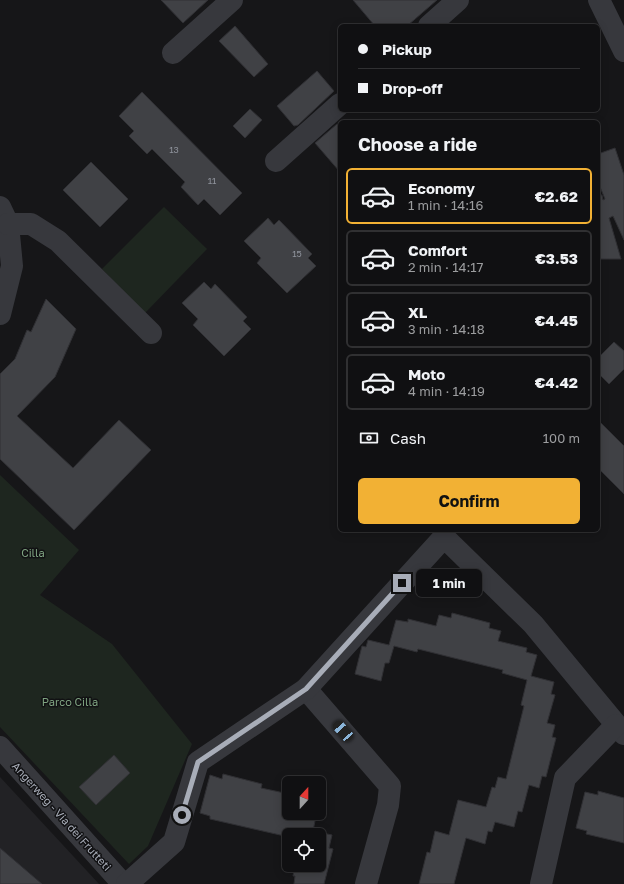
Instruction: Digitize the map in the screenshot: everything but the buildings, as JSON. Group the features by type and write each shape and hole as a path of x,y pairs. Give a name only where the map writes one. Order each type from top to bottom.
{"street":[{"path":"173,53 232,0"},
{"path":"431,24 458,0"},
{"path":"599,0 624,51"},
{"path":"276,161 338,106"},
{"path":"0,314 12,266 4,216 31,224 58,241 151,333"},
{"path":"127,884 174,842 198,762 306,689 444,537 533,624 620,730 565,778 541,884"},
{"path":"306,689 390,786 388,805 366,884"},
{"name":"Angerweg - Via dei Frutteti","path":"0,747 123,884"}],"shaded area":[{"path":"0,777 99,884 0,884"}],"green space":[{"path":"164,207 207,249 145,313 102,269"},
{"name":"Parco Cilla","path":"0,475 79,550 40,595 112,644 192,744 148,846 129,864 0,727"}],"route":[{"path":"182,815 198,762 306,689 402,583"}],"park label":[{"name":"Cilla","path":"33,552"}]}
